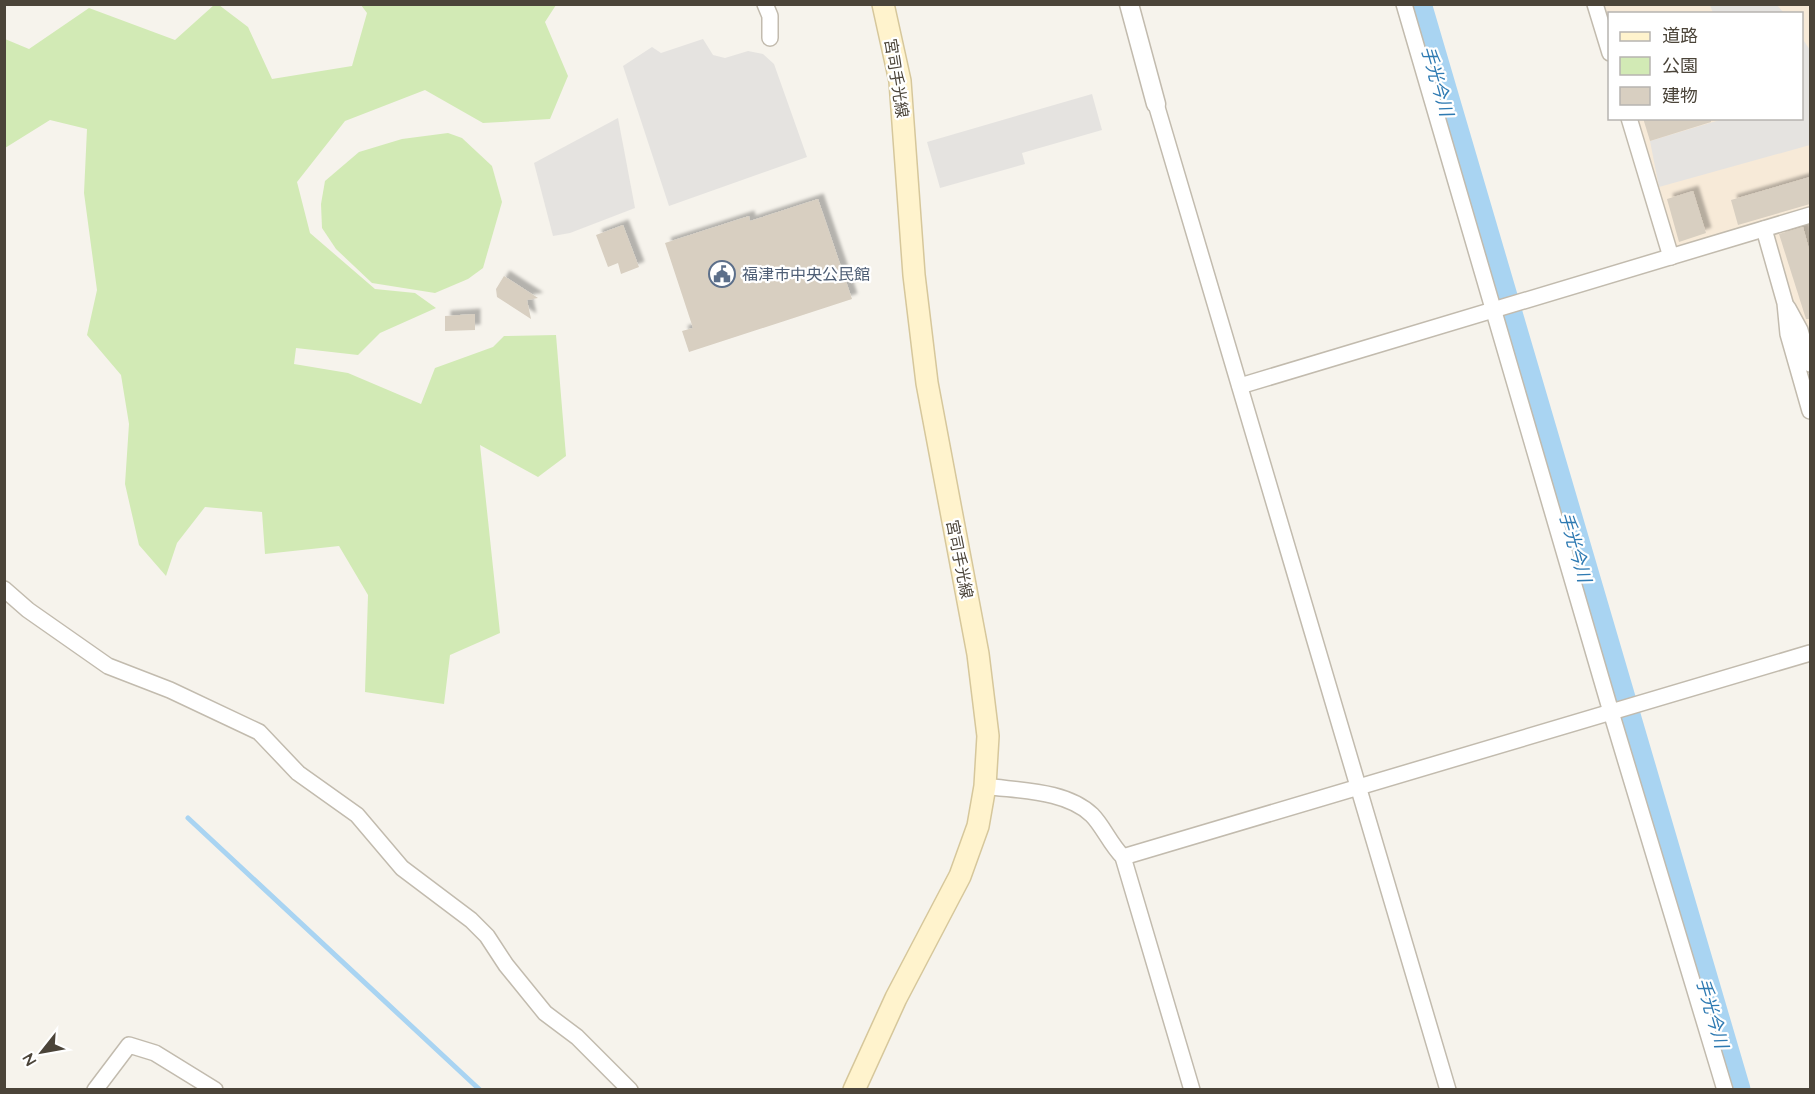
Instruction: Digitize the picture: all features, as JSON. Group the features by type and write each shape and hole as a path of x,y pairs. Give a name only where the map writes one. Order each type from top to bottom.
{"main road":[{"name":"宮司手光線","path":"854,1089 896,998 960,876 978,826 985,786 988,736 985,697 927,383 913,263 900,81 883,4"}],"street":[{"path":"765,4 770,16 770,38"},
{"path":"1129,4 1156,104 1448,1089"},
{"path":"1404,4 1501,308 1619,710 1725,1089"},
{"path":"1595,4 1608,46"},
{"path":"1630,120 1671,257"},
{"path":"1240,386 1810,215"},
{"path":"1764,229 1785,303 1788,334 1810,411"},
{"path":"1785,303 1800,330 1810,364"},
{"path":"4,589 28,610 108,666 170,690 259,732 298,773 357,816 402,868 471,920 487,936 506,965 544,1013 577,1037 630,1089"},
{"path":"1123,857 1810,653"},
{"path":"985,786 1048,795 1071,802 1093,816 1112,846 1123,857 1192,1089"},
{"path":"95,1089 129,1045 155,1053 215,1089"}],"shaded area":[{"path":"1603,5 1810,5 1810,359 1766,220 1677,248 1637,120 1803,120 1803,12 1608,12 1608,23"},
{"path":"1710,5 1777,5 1783,12 1713,12"},
{"path":"703,39 713,55 725,58 748,51 763,54 774,64 807,157 669,206 623,66 652,47 661,53"},
{"path":"1803,40 1810,50 1810,145 1659,187 1650,141 1720,120 1803,120"},
{"path":"1092,94 1102,130 1022,153 1025,164 940,188 927,142"},
{"path":"618,118 635,208 570,233 553,236 534,163"}],"green space":[{"path":"214,5 219,5 248,27 272,79 352,66 367,13 361,5 556,5 545,22 568,76 550,119 483,123 425,90 345,121 297,182 310,233 375,289 415,293 436,308 380,333 358,355 296,348 294,364 348,373 421,404 435,368 493,347 504,336 556,335 566,456 538,477 480,445 500,633 450,655 444,704 365,692 368,595 339,546 265,554 262,512 205,507 177,543 166,576 139,545 125,484 129,424 121,375 87,335 97,290 84,193 87,129 50,120 5,148 5,39 29,49 89,8 175,40"},
{"path":"448,133 462,138 492,166 502,202 483,268 468,279 435,293 372,283 336,249 322,228 321,204 325,181 359,152 402,139"}],"building":[{"path":"1644,120 1711,120 1711,122 1650,141"},
{"path":"1810,177 1810,204 1738,225 1731,200"},
{"path":"1693,191 1706,233 1679,242 1667,199"},
{"name":"福津市中央公民館","path":"818,199 852,299 689,352 682,331 693,328 665,243 749,216 750,221"},
{"path":"623,225 639,267 621,274 618,263 608,267 596,235"},
{"path":"1803,227 1810,253 1810,319 1806,319 1779,234"},
{"path":"504,276 538,298 527,300 531,319 497,297 496,289"},
{"path":"475,314 475,330 445,331 445,316"}],"waterway":[{"name":"手光今川","path":"1415,4 1734,1090"},
{"path":"188,818 480,1090"}],"place":[{"name":"福津市中央公民館","path":"722,274"}]}
